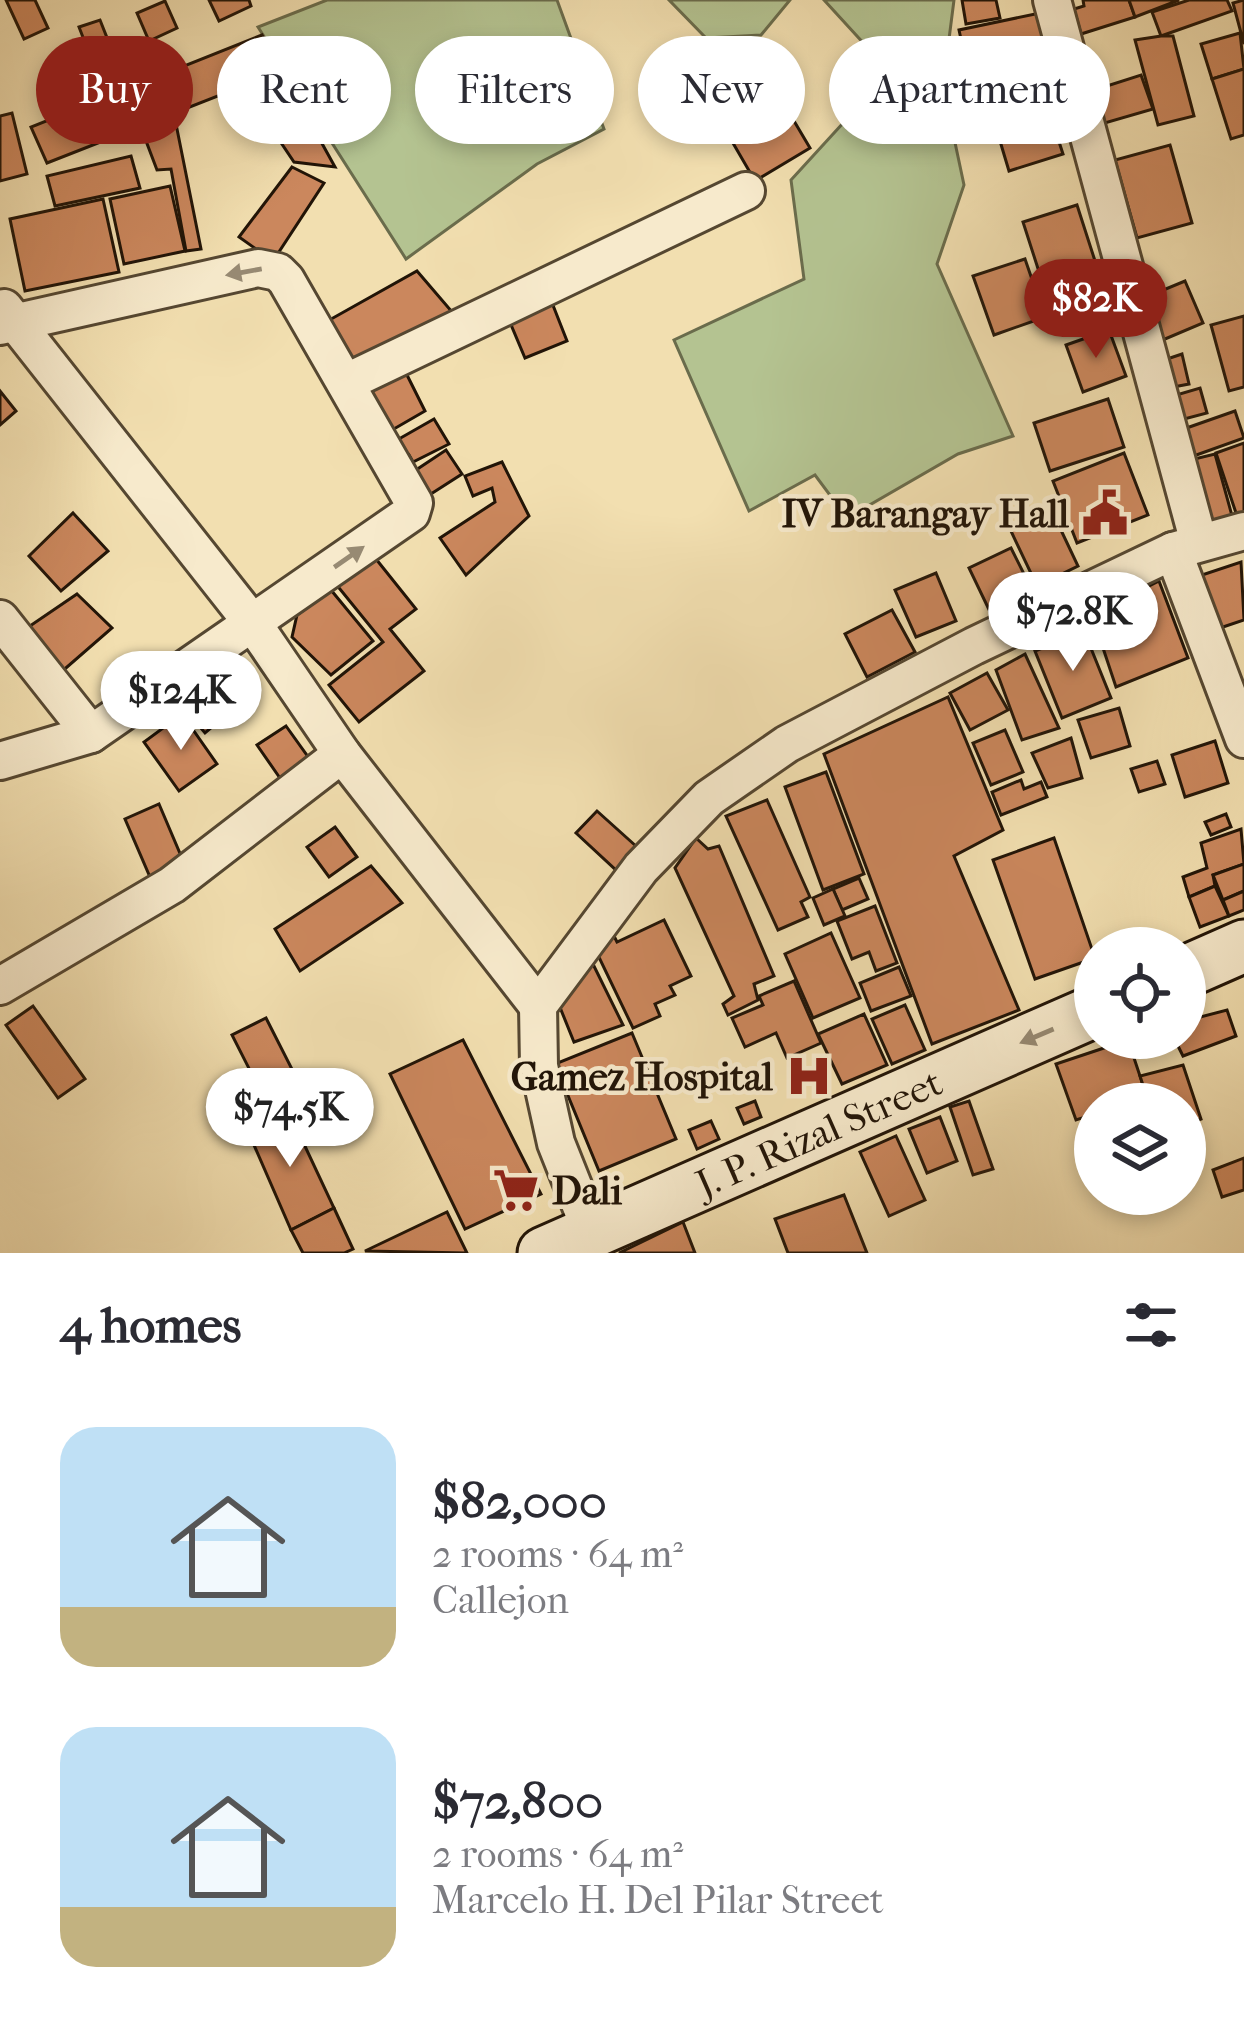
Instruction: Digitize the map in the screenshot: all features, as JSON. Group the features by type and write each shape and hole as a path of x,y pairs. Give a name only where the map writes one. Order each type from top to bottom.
{"main road":[{"path":"1206,963 1244,946"},
{"name":"J. P. Rizal Street","path":"544,1253 1074,1020"}],"street":[{"path":"1052,0 1186,547 1244,739"},
{"path":"347,382 746,191"},
{"path":"0,761 91,734 254,625 414,508 413,498 286,280 268,269 5,317 254,625 342,754 538,1006 539,1066 556,1144 591,1231"},
{"path":"538,1006 628,884 709,798 787,744 974,646 1186,547 1244,531"},
{"path":"0,619 91,734"},
{"path":"0,986 172,885 342,754"}],"green space":[{"path":"327,0 557,0 570,36 415,36 415,144 575,144 537,164 406,259 333,144 391,144 391,36 264,36 258,27"},
{"path":"669,0 790,0 761,35 704,36"},
{"path":"824,0 954,0 949,36 857,36"},
{"path":"829,138 829,144 955,144 964,185 937,264 1013,436 958,454 847,518 815,475 749,511 674,340 804,279 791,180"}],"building":[{"path":"6,0 35,0 48,28 24,39"},
{"path":"209,0 249,0 251,6 219,21"},
{"path":"962,0 996,0 1000,18 966,24"},
{"path":"1083,0 1129,0 1135,17 1081,34 1074,9 1084,6"},
{"path":"1129,0 1179,0 1135,17"},
{"path":"1189,0 1227,0 1232,11 1161,36 1152,12"},
{"path":"1244,0 1244,44 1233,3"},
{"path":"165,1 177,28 147,36 137,13"},
{"path":"1040,13 1045,36 960,36 959,30"},
{"path":"100,20 106,36 82,36 79,27"},
{"path":"1240,33 1244,69 1212,79 1201,44"},
{"path":"1173,36 1194,116 1158,125 1135,40"},
{"path":"217,53 217,96 193,106 193,62"},
{"path":"1244,69 1244,135 1231,139 1212,79"},
{"path":"1141,75 1153,109 1110,122 1110,85"},
{"path":"12,113 27,174 0,181 0,116"},
{"path":"805,140 810,148 755,181 734,144 805,144"},
{"path":"39,144 95,144 47,163"},
{"path":"147,144 180,144 201,249 186,251 171,169 157,170"},
{"path":"282,144 322,144 335,167 294,162"},
{"path":"1001,144 1060,144 1063,154 1009,171"},
{"path":"1170,145 1192,223 1137,238 1115,160"},
{"path":"131,156 140,188 55,206 47,176"},
{"path":"292,167 324,183 273,261 239,237"},
{"path":"170,186 185,251 124,264 110,199"},
{"path":"103,199 119,272 25,291 10,219"},
{"path":"1077,205 1096,264 1042,281 1023,222"},
{"path":"1025,259 1045,317 994,335 973,276"},
{"path":"417,271 453,313 347,370 324,323"},
{"path":"1097,272 1111,321 1063,335 1049,287"},
{"path":"1185,281 1203,323 1158,342 1139,300"},
{"path":"547,290 567,341 525,358 504,308"},
{"path":"1244,316 1244,387 1229,391 1211,325"},
{"path":"1109,330 1126,376 1083,392 1066,345"},
{"path":"1182,354 1189,384 1163,389 1158,362"},
{"path":"403,367 425,411 380,437 356,393"},
{"path":"1200,388 1207,413 1173,422 1166,398"},
{"path":"0,391 16,411 0,425"},
{"path":"1108,399 1124,447 1050,471 1034,423"},
{"path":"1235,411 1244,438 1188,458 1178,431"},
{"path":"434,419 449,444 413,462 409,455 399,462 390,444"},
{"path":"1244,443 1244,517 1238,519 1216,453"},
{"path":"446,450 462,474 420,501 404,478"},
{"path":"1124,453 1148,515 1077,543 1053,481"},
{"path":"1215,454 1234,523 1203,533 1186,461"},
{"path":"502,462 529,516 466,575 440,538 495,502 492,488 473,496 465,476"},
{"path":"1051,509 1078,566 1037,586 1010,529"},
{"path":"73,513 108,551 61,591 29,556"},
{"path":"1011,548 1036,598 993,618 969,568"},
{"path":"372,554 416,609 390,629 424,671 359,722 329,685 383,642 335,583"},
{"path":"1241,562 1244,620 1217,629 1199,576"},
{"path":"936,573 956,621 916,637 895,590"},
{"path":"1159,581 1188,658 1116,687 1092,615"},
{"path":"331,590 373,641 331,675 292,637 297,615"},
{"path":"77,594 112,628 59,674 24,630"},
{"path":"892,610 915,652 867,677 845,634"},
{"path":"1084,631 1111,698 1062,718 1035,651"},
{"path":"1025,654 1059,728 1022,740 996,670"},
{"path":"221,672 243,701 205,733 179,702"},
{"path":"987,673 1008,710 970,730 950,693"},
{"path":"948,697 1003,830 954,856 1019,1010 932,1044 824,754"},
{"path":"1119,708 1130,746 1091,758 1078,720"},
{"path":"182,714 217,764 179,791 144,742"},
{"path":"286,726 311,761 282,781 257,745"},
{"path":"1005,730 1023,772 991,785 973,743"},
{"path":"1071,738 1082,778 1048,788 1032,753"},
{"path":"1215,741 1228,783 1185,797 1172,755"},
{"path":"1157,761 1165,784 1139,792 1131,769"},
{"path":"826,772 864,874 823,890 785,787"},
{"path":"1021,780 1024,789 1041,782 1047,797 1001,815 992,792"},
{"path":"767,800 810,897 801,902 808,917 778,930 726,816"},
{"path":"159,804 187,870 153,884 125,819"},
{"path":"597,811 637,847 616,870 576,833"},
{"path":"1226,814 1231,827 1211,835 1205,822"},
{"path":"335,827 357,857 329,877 307,847"},
{"path":"1241,829 1244,864 1213,875 1215,886 1189,897 1183,877 1207,868 1201,843"},
{"path":"696,838 708,849 719,846 774,976 754,984 758,1000 728,1015 723,1004 734,996 675,868"},
{"path":"1054,838 1084,927 1074,927 1074,965 1035,979 993,860"},
{"path":"1244,864 1244,891 1223,900 1213,875"},
{"path":"371,866 402,903 300,971 275,929"},
{"path":"859,878 868,899 842,910 833,889"},
{"path":"1215,886 1229,916 1200,927 1189,897"},
{"path":"833,889 845,916 824,925 813,898"},
{"path":"1244,891 1244,910 1229,916 1223,900"},
{"path":"875,906 897,963 876,971 869,952 852,959 837,921"},
{"path":"664,920 691,976 670,986 675,995 655,1004 660,1016 633,1028 595,949 611,930 617,942"},
{"path":"831,933 860,998 813,1018 785,954"},
{"path":"589,956 623,1025 574,1042 557,1000"},
{"path":"899,967 911,996 871,1011 860,983"},
{"path":"794,981 821,1043 787,1058 776,1033 745,1047 732,1018 763,1005 759,996"},
{"path":"905,1005 925,1050 892,1064 872,1019"},
{"path":"33,1006 85,1079 58,1098 6,1025"},
{"path":"1227,1010 1236,1036 1206,1047 1206,1016"},
{"path":"864,1014 887,1065 842,1084 818,1034"},
{"path":"266,1018 298,1081 264,1098 232,1035"},
{"path":"632,1033 676,1139 599,1171 555,1064"},
{"path":"463,1040 541,1194 465,1229 390,1074"},
{"path":"1074,1058 1134,1059 1142,1083 1074,1083 1074,1114 1056,1064"},
{"path":"1183,1065 1189,1083 1142,1083 1140,1076"},
{"path":"755,1101 761,1117 744,1124 737,1108"},
{"path":"969,1101 993,1169 973,1175 950,1107"},
{"path":"288,1110 334,1208 291,1230 247,1129"},
{"path":"940,1117 957,1161 927,1173 909,1129"},
{"path":"711,1121 719,1139 697,1149 689,1130"},
{"path":"896,1136 925,1200 889,1216 860,1152"},
{"path":"1244,1158 1244,1190 1222,1197 1213,1170"},
{"path":"844,1195 867,1253 788,1253 775,1219"},
{"path":"334,1208 353,1249 303,1253 291,1230"},
{"path":"447,1212 467,1253 365,1251"},
{"path":"683,1222 695,1253 619,1253"}],"place":[{"name":"IV Barangay Hall","path":"1105,513"},
{"name":"Gamez Hospital","path":"809,1076"},
{"name":"Dali","path":"516,1190"}]}
